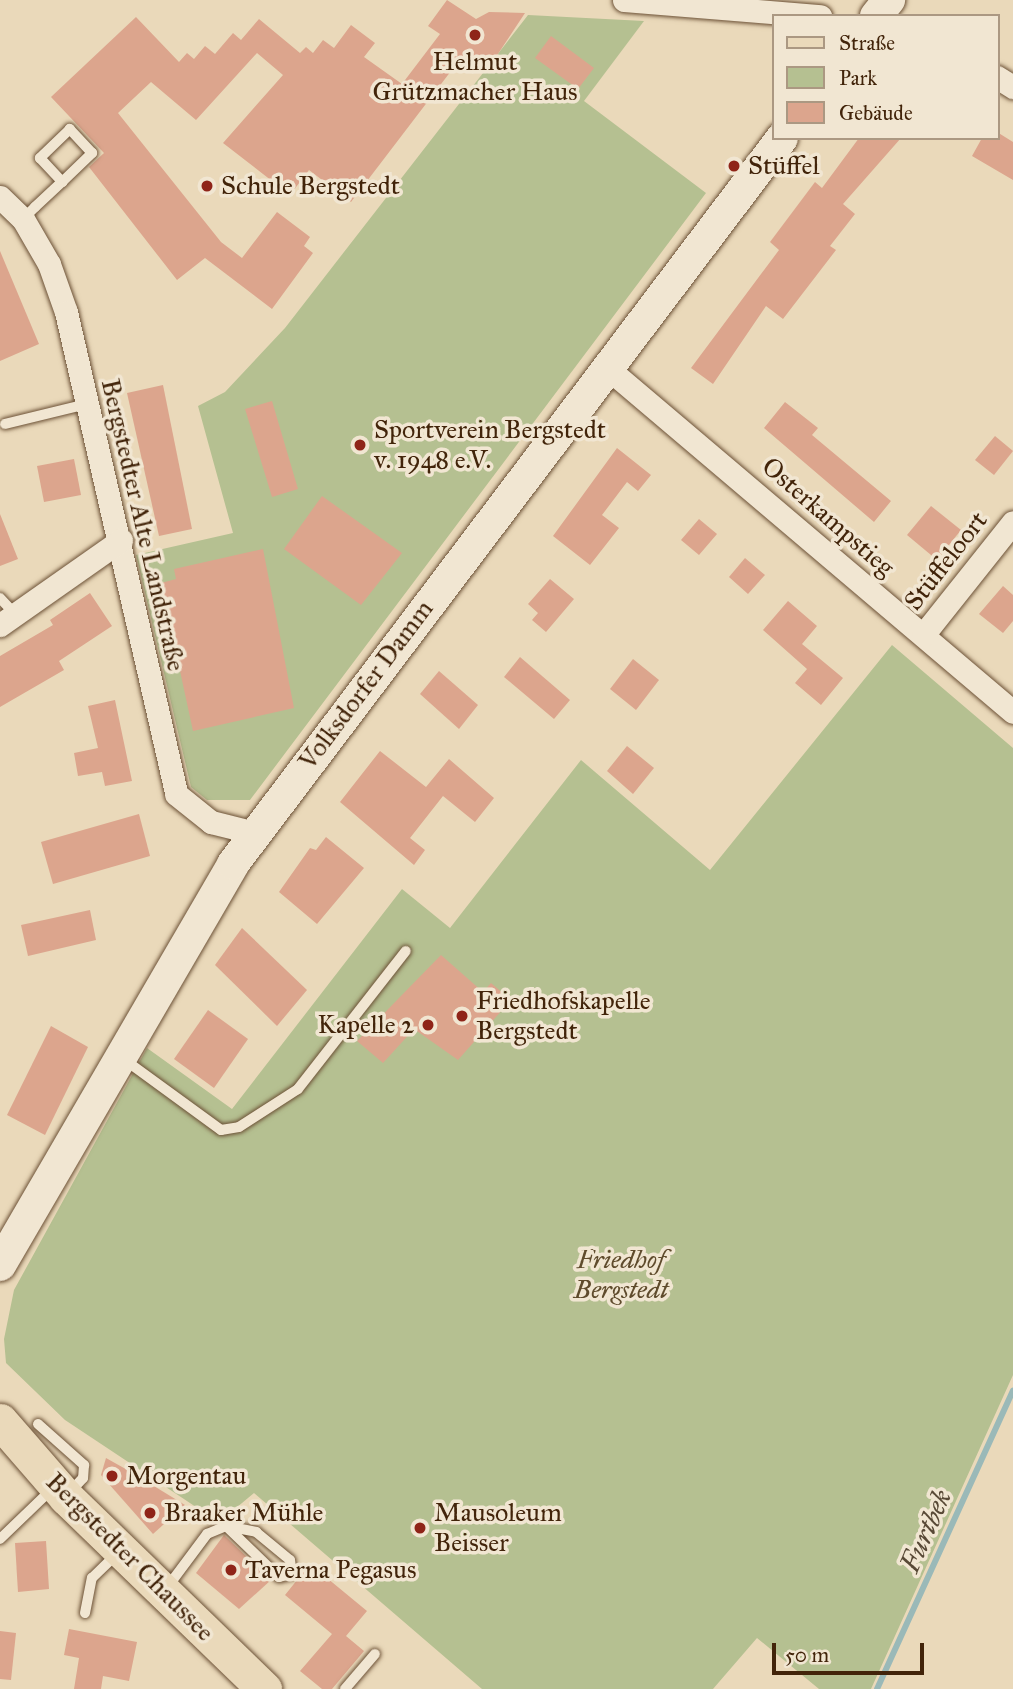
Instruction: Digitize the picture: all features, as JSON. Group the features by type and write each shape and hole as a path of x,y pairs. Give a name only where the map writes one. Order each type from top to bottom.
{"main road":[{"name":"Volksdorfer Damm","path":"4,1256 255,834 605,366 780,140"},
{"name":"Bergstedter Chaussee","path":"0,1421 61,1491 264,1689"}],"street":[{"path":"624,0 796,14"},
{"name":"Bergstedter Alte Landstraße","path":"0,197 23,219 61,300 121,540 176,794 211,822 255,834"},
{"name":"Osterkampstieg","path":"605,366 1013,712"},
{"name":"Stüffeloort","path":"923,635 1013,522"},
{"path":"5,612 121,540"}],"lane":[{"path":"23,219 62,182 92,153 70,129 40,158 62,182"},
{"path":"5,424 87,404"},
{"path":"122,1058 221,1130 239,1127 298,1089 406,951"},
{"path":"0,1539 61,1491 83,1478 83,1465 38,1424"},
{"path":"164,1591 207,1534 226,1525 257,1532 290,1560 292,1574 279,1577 226,1525"},
{"path":"85,1613 92,1578 121,1550"},
{"path":"345,1689 375,1654"}],"green space":[{"name":"Sportverein Bergstedt v. 1948 e.V.","path":"528,15 644,21 584,101 706,193 250,800 207,800 191,787 136,555 233,533 198,406 225,392 285,328"},
{"name":"Friedhof Bergstedt","path":"892,645 1013,748 1013,1375 871,1689 819,1689 757,1638 713,1689 482,1689 254,1493 230,1513 208,1515 65,1420 6,1363 4,1339 14,1290 147,1048 232,1109 402,889 450,928 581,760 710,870"}],"building":[{"path":"447,0 476,19 489,12 525,13 488,69 464,54 351,202 309,170 290,195 223,143 283,75 257,53 196,120 151,82 118,113 221,242 242,258 277,212 310,237 304,246 313,253 272,309 205,258 177,280 89,167 104,153 51,97 136,17 179,62 187,53 194,59 205,46 215,54 233,33 241,40 259,19 300,53 306,47 313,53 323,40 334,48 351,25 375,43 364,57 402,84 440,34 428,26"},
{"path":"551,36 594,68 578,89 535,58"},
{"path":"999,133 1013,142 1013,180 972,156 981,140 999,140"},
{"path":"858,140 899,140 843,204 855,214 830,246 836,250 783,319 766,306 713,384 691,368 779,250 770,242 815,182 822,188"},
{"path":"0,251 39,344 0,361"},
{"path":"163,385 192,529 159,536 127,393"},
{"path":"272,401 298,489 272,497 245,409"},
{"path":"785,402 818,428 812,435 891,501 874,522 764,428"},
{"path":"995,436 1013,451 994,475 975,460"},
{"path":"617,448 651,475 638,491 627,482 602,515 619,528 590,565 553,536"},
{"path":"74,459 81,495 44,502 37,466"},
{"path":"322,496 402,553 361,605 284,549"},
{"path":"931,506 961,530 937,560 907,535"},
{"path":"0,514 18,559 0,566"},
{"path":"699,519 717,534 699,555 681,540"},
{"path":"263,549 294,708 193,731 161,583 176,579 174,569"},
{"path":"745,558 765,575 748,594 729,577"},
{"path":"550,579 574,599 546,632 532,620 538,613 528,604"},
{"path":"1003,586 1013,595 1013,621 1003,633 979,614"},
{"path":"90,593 112,626 59,661 64,670 0,707 0,656 53,625 50,620"},
{"path":"788,601 817,626 802,644 843,678 821,705 795,683 807,669 763,630"},
{"path":"520,657 570,700 554,719 504,677"},
{"path":"633,659 659,680 636,710 610,689"},
{"path":"439,671 478,705 459,729 420,694"},
{"path":"115,700 132,781 105,786 102,772 78,776 74,753 98,748 88,706"},
{"path":"627,746 654,768 633,794 607,771"},
{"path":"380,751 426,787 449,759 494,798 475,822 443,796 410,838 425,850 414,865 340,802"},
{"path":"139,814 150,856 53,884 41,842"},
{"path":"326,837 364,868 317,924 279,892 310,848 316,850"},
{"path":"90,910 96,940 28,956 21,925"},
{"path":"242,928 307,990 277,1026 215,965"},
{"name":"Friedhofskapelle Bergstedt","path":"441,955 483,992 491,983 511,1000 458,1060 414,1029 383,1063 357,1041"},
{"path":"208,1010 248,1039 214,1088 174,1059"},
{"path":"51,1026 88,1047 45,1135 7,1115"},
{"path":"106,1458 185,1505 153,1534 101,1475"},
{"name":"Taverna Pegasus","path":"224,1535 271,1580 239,1609 196,1573"},
{"path":"46,1541 49,1589 18,1592 15,1543"},
{"path":"310,1564 367,1611 346,1636 364,1651 332,1689 322,1689 300,1671 332,1634 285,1595"},
{"path":"69,1629 137,1642 129,1681 103,1676 101,1689 74,1689 79,1658 64,1655"},
{"path":"0,1631 16,1633 11,1680 0,1679"}],"waterway":[{"name":"Furtbek","path":"877,1689 1013,1390"}],"place":[{"name":"Helmut Grützmacher Haus","path":"475,35"},
{"name":"Stüffel","path":"734,166"},
{"name":"Schule Bergstedt","path":"207,186"},
{"name":"Sportverein Bergstedt v. 1948 e.V.","path":"360,445"},
{"name":"Friedhofskapelle Bergstedt","path":"462,1016"},
{"name":"Kapelle 2","path":"428,1025"},
{"name":"Morgentau","path":"112,1476"},
{"name":"Braaker Mühle","path":"150,1513"},
{"name":"Mausoleum Beisser","path":"420,1528"},
{"name":"Taverna Pegasus","path":"231,1570"}]}
